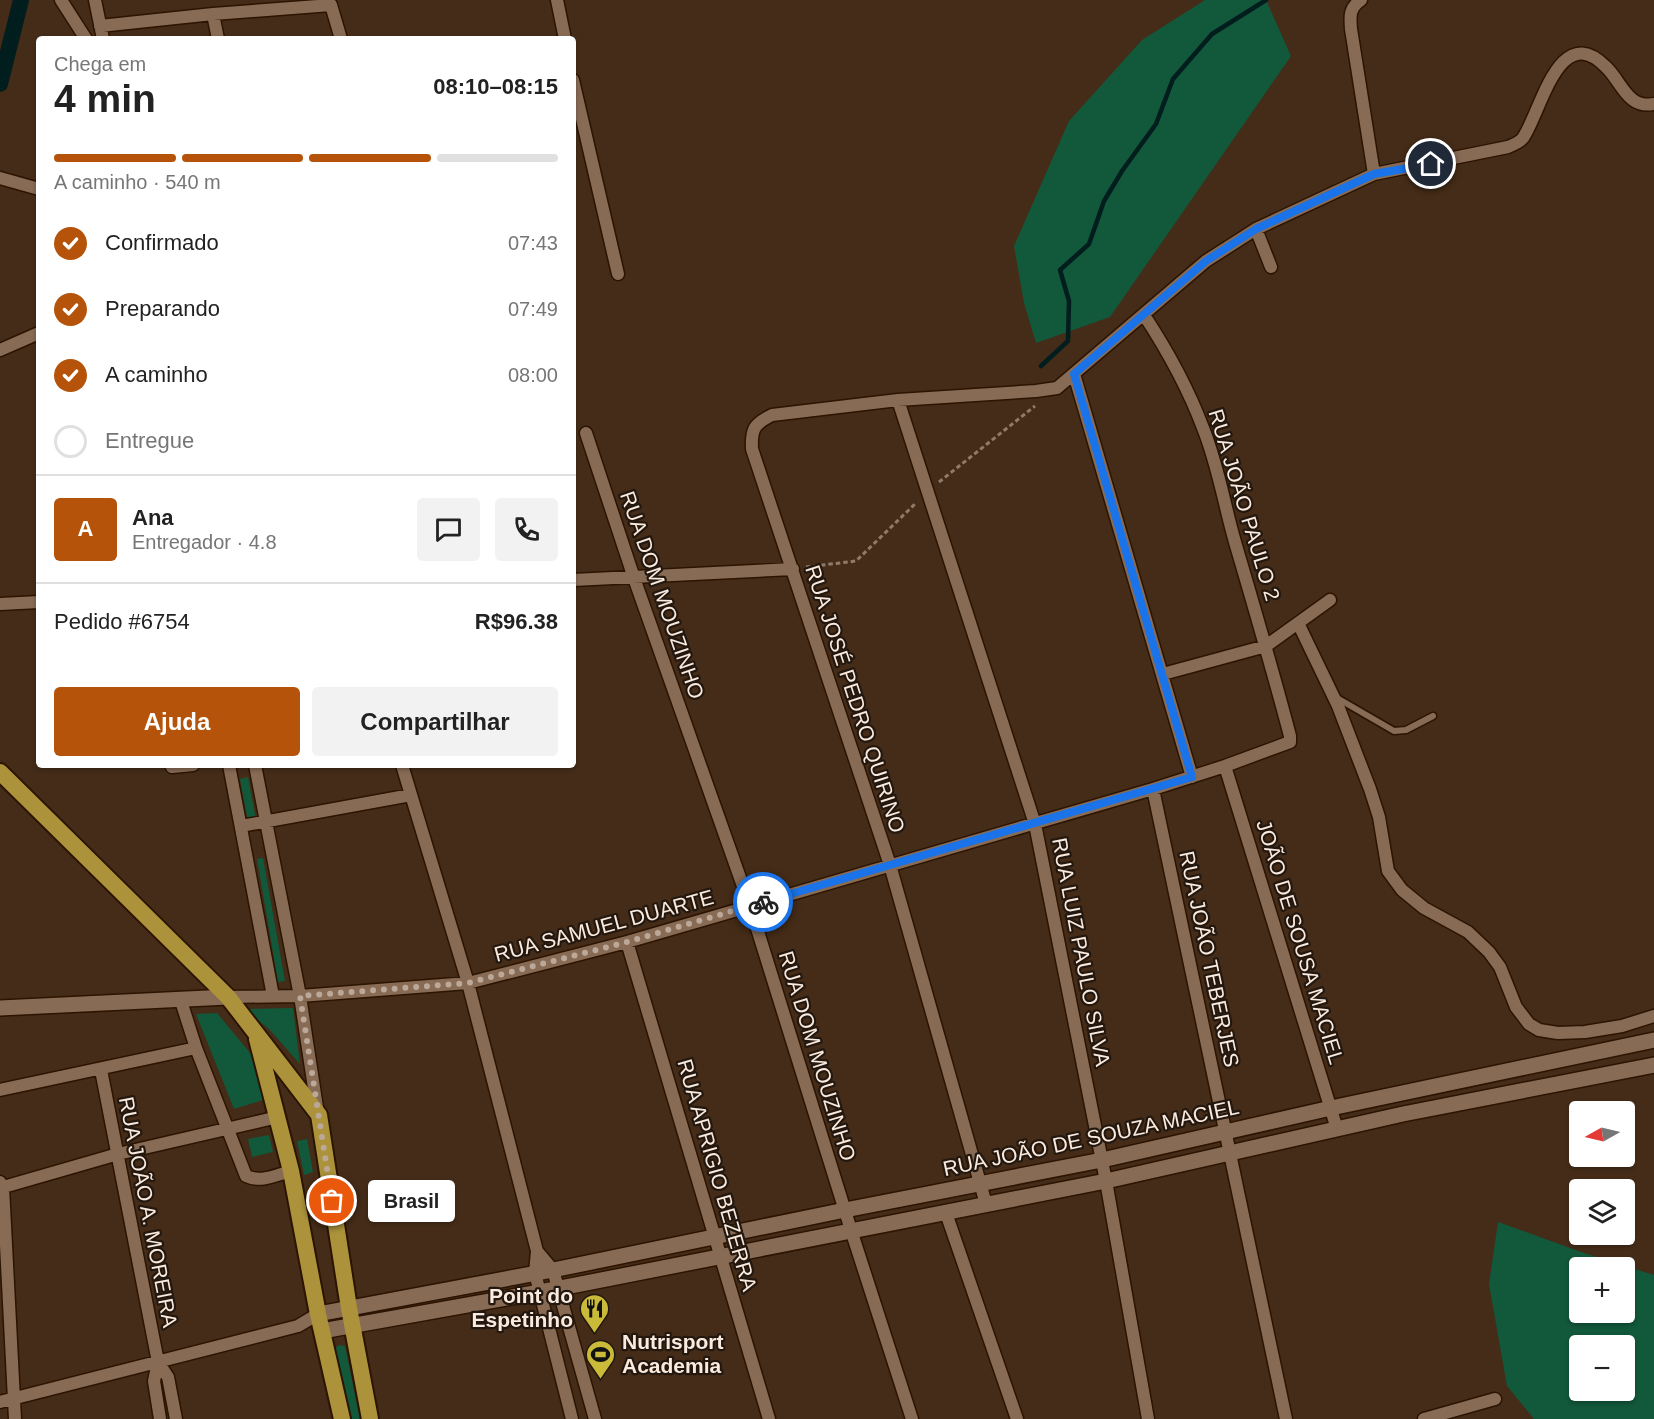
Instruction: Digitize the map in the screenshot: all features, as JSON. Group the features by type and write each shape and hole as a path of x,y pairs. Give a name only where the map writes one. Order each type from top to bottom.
{"main road":[{"path":"0,772 228,998 319,1115 370,1419"},
{"path":"256,1035 291,1171 320,1322 342,1419"}],"street":[{"path":"61,0 84,36"},
{"path":"95,0 101,33 213,14 331,5 340,36"},
{"path":"557,0 564,36"},
{"path":"1361,0 1352,7 1351,29 1374,174"},
{"path":"213,14 217,36"},
{"path":"898,400 1057,388 1206,261 1256,229 1374,174 1508,147 1522,139 1552,76 1571,56 1590,55 1599,60 1615,75 1625,93 1634,102 1654,104"},
{"path":"576,108 579,137 618,274"},
{"path":"0,178 36,188"},
{"path":"1256,229 1271,267"},
{"name":"RUA JOÃO PAULO 2","path":"1144,315 1166,349 1203,428 1221,483 1234,540 1266,646 1290,742"},
{"path":"0,350 36,334"},
{"path":"1074,374 1192,777"},
{"name":"RUA JOSÉ PEDRO QUIRINO","path":"898,400 772,415 758,422 752,434 752,449 890,865 986,1204"},
{"name":"RUA LUIZ PAULO SILVA","path":"898,400 1035,824 1106,1181 1148,1419"},
{"name":"RUA DOM MOUZINHO","path":"586,433 634,578 750,906 912,1419"},
{"path":"576,580 793,569"},
{"name":"RUA JOÃO PAULO 2","path":"1163,674 1266,646 1330,600"},
{"path":"0,604 36,602"},
{"path":"1298,623 1332,694 1374,800 1386,864 1393,881 1424,908 1468,932 1489,952 1500,967 1516,1007 1529,1024 1539,1030 1558,1033 1585,1032 1622,1026 1654,1016"},
{"name":"RUA SAMUEL DUARTE","path":"228,998 300,996 468,983 627,942 1035,824 1192,777 1290,742"},
{"name":"JOÃO DE SOUSA MACIEL","path":"1225,766 1337,1129"},
{"path":"231,768 273,996"},
{"path":"256,768 300,996 319,1115"},
{"path":"403,768 468,983 537,1251 535,1274 572,1419"},
{"name":"RUA JOÃO TEBERJES","path":"1153,789 1286,1419"},
{"path":"241,826 411,795"},
{"name":"RUA APRIGIO BEZERRA","path":"627,942 769,1419"},
{"path":"0,1008 180,998 228,998"},
{"path":"180,998 196,1048 246,1176 262,1179 291,1171"},
{"name":"RUA JOÃO DE SOUZA MACIEL","path":"320,1322 350,1308 535,1274 1102,1160 1330,1108 1654,1040"},
{"path":"0,1090 196,1048"},
{"name":"RUA JOÃO DE SOUZA MACIEL","path":"320,1322 354,1325 540,1292 1106,1181 1337,1129 1654,1065"},
{"name":"RUA JOÃO A. MOREIRA","path":"101,1070 158,1362 154,1381 160,1419"},
{"path":"15,1419 1,1186 118,1154 278,1117"},
{"path":"945,1213 1017,1419"},
{"path":"537,1251 553,1270 596,1419"},
{"path":"0,1402 320,1322"},
{"name":"RUA JOÃO A. MOREIRA","path":"158,1362 168,1377 176,1419"},
{"path":"1424,1419 1495,1399"}],"lane":[{"path":"1332,694 1394,731 1406,730 1433,716"}],"green space":[{"path":"1205,0 1266,0 1291,56 1110,317 1036,343 1024,303 1014,246 1069,121 1142,40"},
{"path":"248,777 256,820 248,822 240,779"},
{"path":"263,858 285,981 278,982 257,859"},
{"path":"293,1008 300,1064 269,1029 244,1009"},
{"path":"217,1013 255,1059 263,1100 234,1109 196,1014"},
{"path":"269,1135 273,1152 252,1157 248,1139"},
{"path":"307,1139 313,1172 304,1175 297,1141"},
{"path":"1498,1222 1597,1257 1569,1257 1569,1323 1635,1323 1635,1269 1654,1275 1654,1419 1534,1419 1507,1386 1489,1284"},
{"path":"339,1345 345,1346 360,1419 351,1419 334,1349"}],"waterway":[{"path":"0,84 21,0"},
{"path":"1041,366 1068,341 1069,301 1060,270 1089,244 1104,201 1122,171 1156,124 1173,79 1212,34 1266,0"}],"way so far":[{"path":"332,1201 300,996 468,983 627,942 763,902"}],"place":[{"name":"Brasil","path":"332,1201"},
{"name":"Point do Espetinho","path":"594,1334"},
{"name":"Nutrisport Academia","path":"601,1380"}],"route":[{"path":"763,902 1192,777 1074,374 1206,261 1256,229 1374,174 1431,164"}]}
